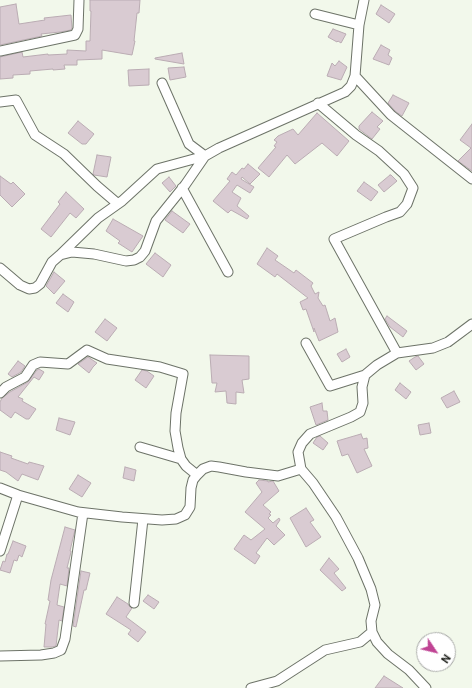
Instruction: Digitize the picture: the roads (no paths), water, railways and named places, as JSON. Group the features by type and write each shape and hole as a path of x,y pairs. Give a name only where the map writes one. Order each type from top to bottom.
{"street":[{"path":"0,51 75,35 78,29 79,0"},
{"path":"0,268 20,285 29,289 35,288 40,284 52,262 98,218 118,204 157,170 205,156 218,148 345,92 351,86 355,76 359,24 364,0"},
{"path":"315,14 359,24"},
{"path":"355,76 391,115 472,179"},
{"path":"162,83 189,144 205,156"},
{"path":"0,102 16,100 35,134 64,154 118,204"},
{"path":"318,104 356,135 379,151 404,174 413,188 408,204 400,212 334,239 397,353"},
{"path":"60,255 72,252 94,254 126,262 140,257 145,251 156,221 205,156"},
{"path":"182,188 228,272"},
{"path":"306,343 330,386 366,375 377,365 397,353 433,348 448,342 472,324"},
{"path":"0,393 6,387 25,377 33,365 40,362 68,364 87,350 107,359 160,367 183,374 176,412 175,431 181,459 186,466 197,475"},
{"path":"366,375 362,387 362,404 360,412 310,434 302,443 298,452 302,469 336,517 358,558 371,589 375,605 371,621 372,632 377,642 388,654 408,670 426,688"},
{"path":"140,447 181,459"},
{"path":"0,488 18,495 83,513 162,520 176,519 185,515 190,507 193,480 203,469 211,466 278,476 302,469"},
{"path":"0,551 18,495"},
{"path":"0,656 41,655 54,653 61,650 65,639 83,513"},
{"path":"134,603 144,519"},
{"path":"251,688 277,680 325,650 360,642 372,632"}]}
